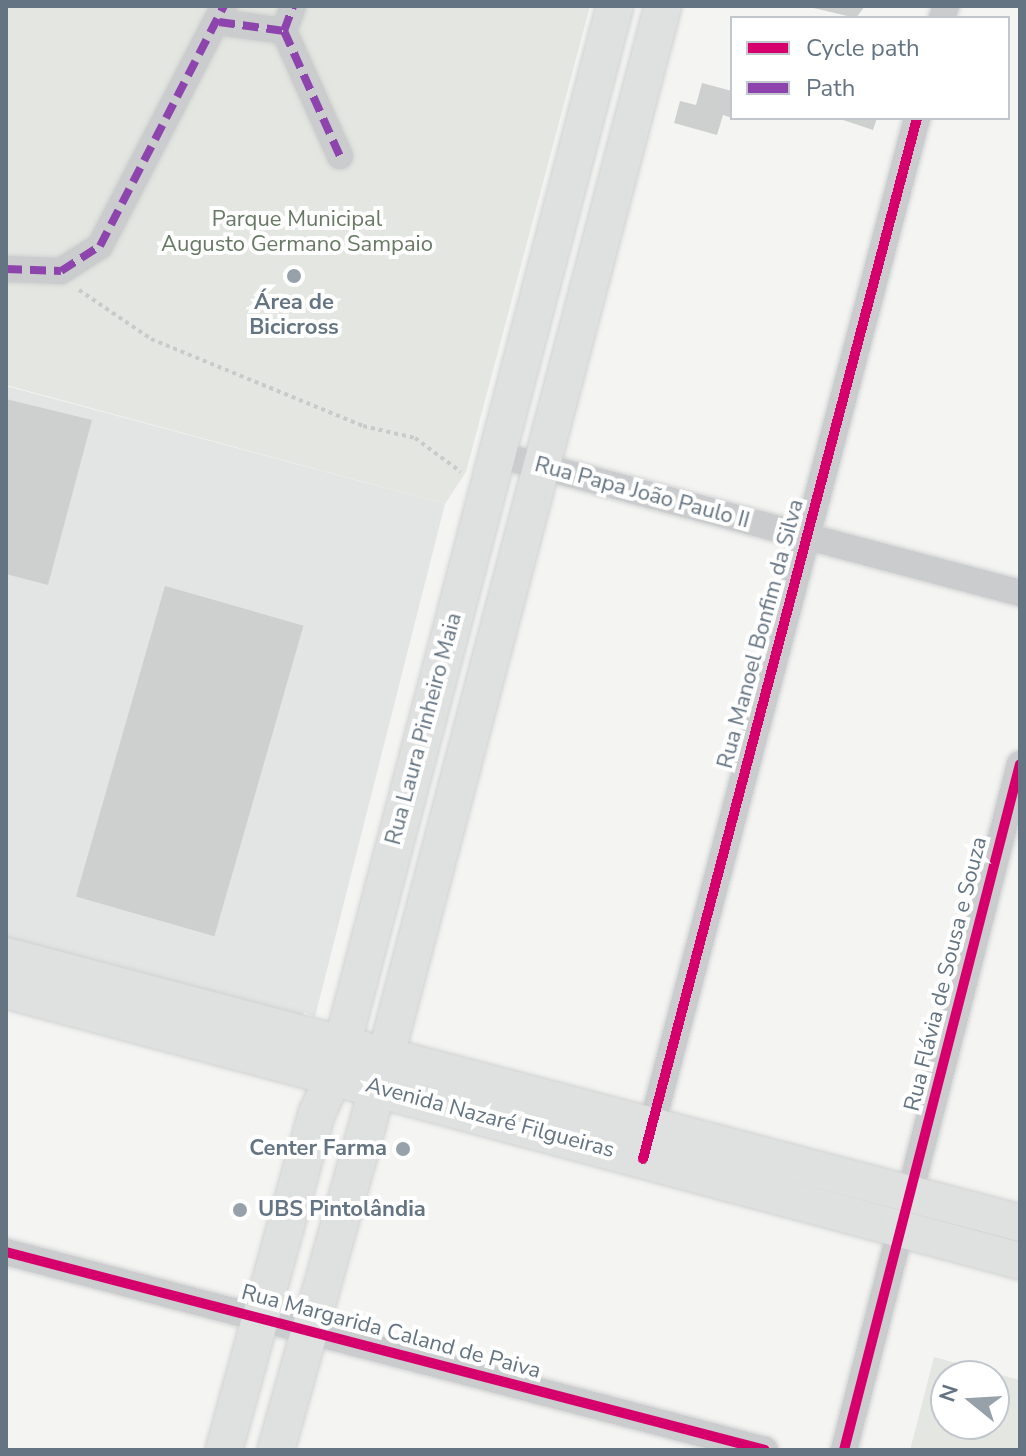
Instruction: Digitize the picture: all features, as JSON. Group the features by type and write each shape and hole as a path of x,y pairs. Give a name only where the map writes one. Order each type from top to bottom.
{"main road":[{"name":"Rua Laura Pinheiro Maia","path":"224,1450 317,1113 338,1060 485,491 615,6"},
{"name":"Rua Laura Pinheiro Maia","path":"276,1450 382,1071 663,6"},
{"name":"Avenida Nazaré Filgueiras","path":"6,956 338,1060"},
{"name":"Avenida Nazaré Filgueiras","path":"6,990 338,1060 648,1142 911,1194 1020,1223"},
{"name":"Avenida Nazaré Filgueiras","path":"648,1142 900,1229 1020,1261"}],"street":[{"path":"293,6 284,31 340,156"},
{"path":"6,269 61,271 100,246 221,14 284,31"},
{"name":"Rua Manoel Bonfim da Silva","path":"648,1142 916,120"},
{"name":"Rua Papa João Paulo II","path":"495,454 1020,593"},
{"name":"Rua Flávia de Sousa e Souza","path":"844,1450 1020,764"},
{"name":"Rua Margarida Caland de Paiva","path":"6,1252 765,1450"}],"path":[{"path":"61,271 85,297 151,339 363,426 415,438 485,491"}],"shaded area":[{"path":"6,386 445,504 315,1017 304,1012 301,1022 6,955"}],"green space":[{"name":"Parque Municipal Augusto Germano Sampaio","path":"6,6 590,6 466,472 445,504 6,385"},
{"path":"930,1372 930,1440 1010,1440 1010,1377 1020,1380 1020,1450 910,1450"}],"building":[{"path":"805,6 865,6 858,16"},
{"path":"702,83 730,90 730,117 723,115 717,135 674,123 680,101 696,105"},
{"path":"843,120 876,120 873,130"},
{"path":"6,399 92,420 48,585 6,574"},
{"path":"165,586 303,626 214,936 76,896"}],"marked path":[{"path":"6,269 61,271 100,246 224,6"},
{"path":"219,22 284,31 293,6"},
{"path":"284,31 340,156"}],"cycle path":[{"path":"643,1159 916,120"},
{"path":"844,1450 1020,764"},
{"path":"6,1252 765,1450"}],"place":[{"name":"Área de Bicicross","path":"294,276"},
{"name":"Center Farma","path":"403,1149"},
{"name":"UBS Pintolândia","path":"240,1210"}]}
